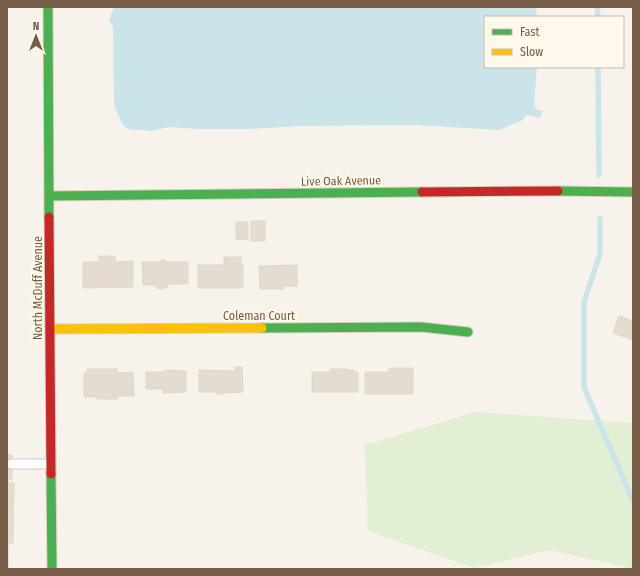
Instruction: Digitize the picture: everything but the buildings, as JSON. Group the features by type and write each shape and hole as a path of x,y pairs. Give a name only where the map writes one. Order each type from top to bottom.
{"street":[{"name":"North McDuff Avenue","path":"48,7 50,464 52,569"},
{"name":"Live Oak Avenue","path":"50,196 548,191 633,192"},
{"name":"Coleman Court","path":"50,329 421,327 468,332"}],"lane":[{"path":"12,464 50,464"}],"green space":[{"path":"476,412 633,423 633,569 550,550 474,568 368,531 365,445"}],"water":[{"path":"114,7 536,7 537,16 484,16 484,68 537,68 534,105 537,110 543,111 540,118 526,115 523,120 499,130 416,125 300,126 249,129 198,129 169,127 151,131 127,129 122,124 114,105 113,27 109,20"}],"waterway":[{"path":"597,7 598,16"},
{"path":"598,68 599,175"},
{"path":"600,218 600,254 584,302 584,387 633,501"}],"traffic: fast":[{"path":"48,7 49,217"},
{"path":"558,191 633,192"},
{"path":"49,196 422,192"},
{"path":"262,328 421,327 468,332"},
{"path":"51,474 52,569"}],"traffic: slow":[{"path":"51,329 262,328"}],"traffic: jam":[{"path":"422,192 558,191"},
{"path":"49,217 51,474"}]}
